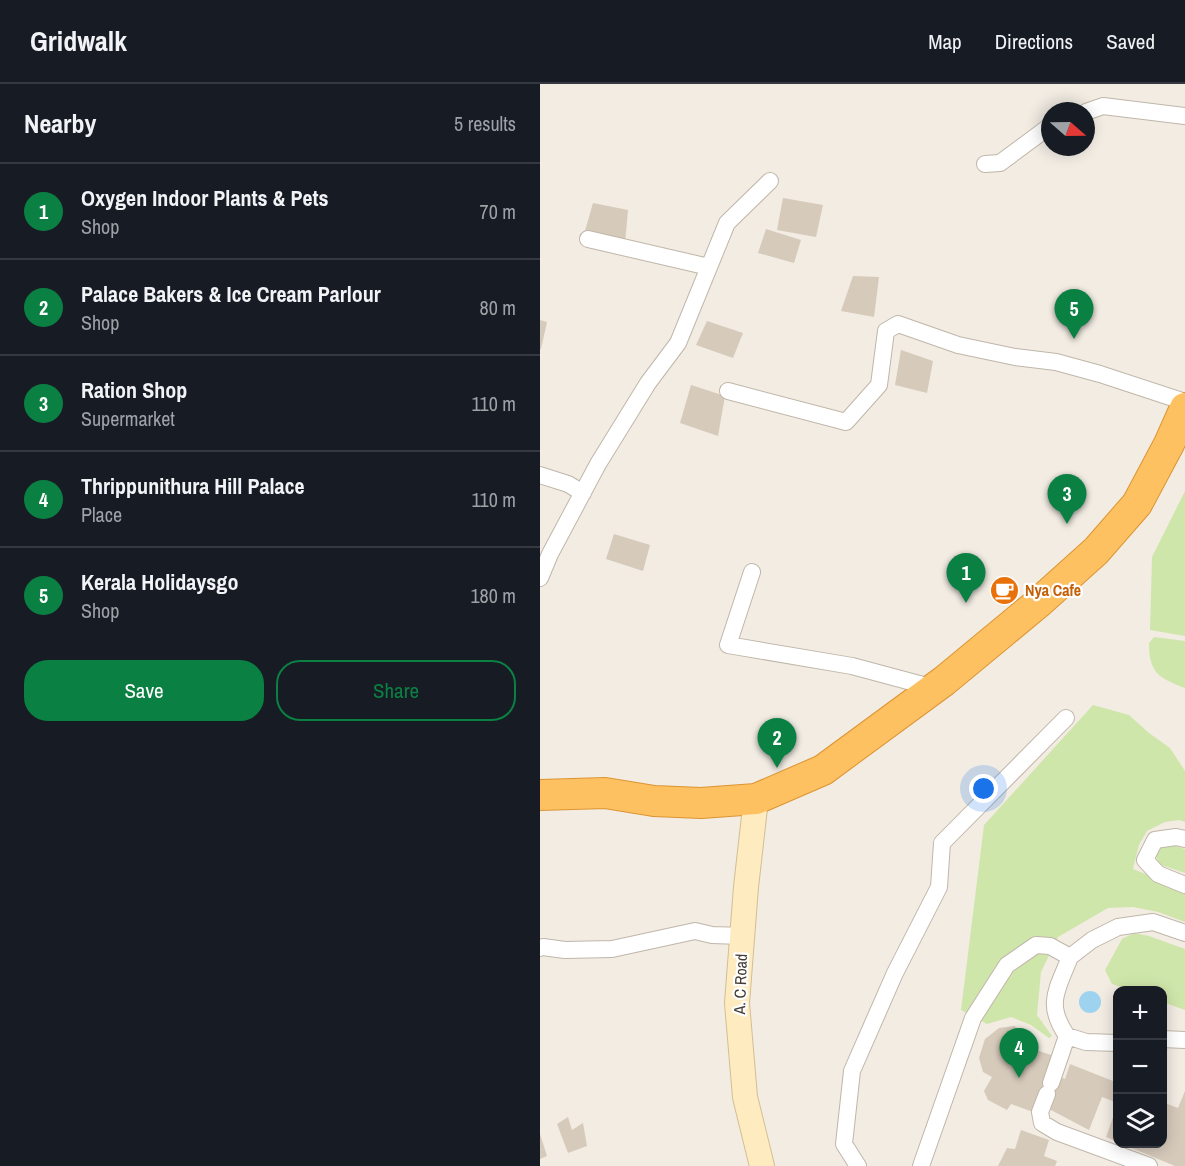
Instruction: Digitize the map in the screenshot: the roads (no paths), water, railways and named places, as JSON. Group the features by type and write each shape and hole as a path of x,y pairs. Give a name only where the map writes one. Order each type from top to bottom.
{"highway":[{"path":"540,795 605,793 654,801 701,803 756,800 823,770 934,688 1037,604 1096,551 1137,504 1185,408"}],"main road":[{"name":"A. C Road","path":"756,800 746,887 737,1003 745,1097 762,1166"}],"street":[{"path":"1095,109 1103,106 1185,116"},
{"path":"985,164 1000,163 1041,133"},
{"path":"540,578 550,554 598,464 648,383 678,343 727,223 770,181"},
{"path":"588,239 709,267"},
{"path":"728,391 846,422 879,385 886,331 898,324 958,345 1014,357 1056,362 1185,402"},
{"path":"540,475 568,484 583,493"},
{"path":"752,572 728,645 852,666 934,688"},
{"path":"858,1166 844,1144 852,1071 895,973 939,887 942,843 1066,718"},
{"path":"1185,840 1176,837 1155,840 1145,860 1158,874 1185,885"},
{"path":"1113,1043 1086,1042 1067,1036 1058,1023 1054,999 1070,957 1092,940 1118,927 1153,922 1185,933"},
{"path":"540,948 612,949 695,931 712,935 742,936"},
{"path":"921,1166 973,1018 1007,965 1036,945 1050,946 1070,957"},
{"path":"1067,1036 1040,1112 1042,1123 1057,1132 1149,1166"},
{"path":"1167,1039 1185,1040"}],"water":[{"path":"1090,991 1098,994 1101,1002 1098,1010 1090,1013 1082,1010 1079,1002 1082,994"}],"place":[{"name":"Kerala Holidaysgo","path":"1074,339"},
{"name":"Ration Shop","path":"1067,524"},
{"name":"Nya Cafe","path":"1004,590"},
{"name":"Oxygen Indoor Plants & Pets","path":"966,603"},
{"name":"Palace Bakers & Ice Cream Parlour","path":"777,768"},
{"name":"Thrippunithura Hill Palace","path":"1019,1078"}]}
